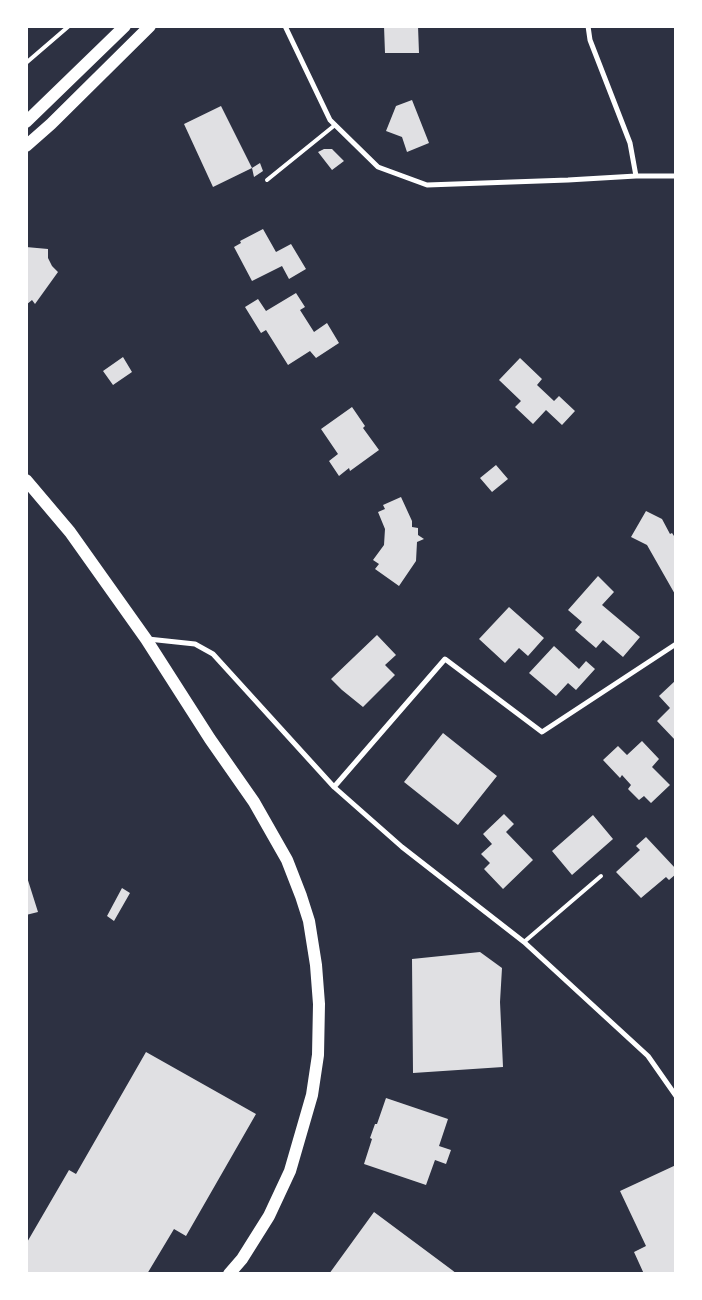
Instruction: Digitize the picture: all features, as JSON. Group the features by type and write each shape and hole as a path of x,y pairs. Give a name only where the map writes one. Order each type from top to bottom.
{"main road":[{"path":"26,122 125,26"},
{"path":"26,146 51,124 150,26"},
{"path":"26,480 70,532 146,639 254,802 287,860 301,896 308,921 316,965 319,1004 318,1055 312,1095 290,1171 269,1216 242,1259 229,1274"}],"street":[{"path":"285,26 330,120 378,167 427,185 676,176"},
{"path":"588,26 590,40 630,143 636,176"},
{"path":"146,639 195,644 213,654 334,786 402,847 524,942 648,1056 676,1096"},
{"path":"334,786 445,659 542,732 676,644"}],"lane":[{"path":"26,63 69,26"},
{"path":"267,180 335,125"},
{"path":"524,942 600,876"}],"building":[{"path":"384,26 418,26 419,53 385,53"},
{"path":"412,100 429,143 407,152 402,137 386,131 396,106"},
{"path":"221,106 252,168 213,187 184,124"},
{"path":"324,149 332,149 344,161 332,170 318,152"},
{"path":"260,163 263,171 254,177 252,168"},
{"path":"263,229 276,252 291,244 306,269 289,279 282,266 252,281 234,247 241,243 240,241"},
{"path":"26,247 48,249 48,258 58,272 35,304 32,300 26,305"},
{"path":"296,293 305,307 300,310 314,332 327,323 339,343 316,358 310,351 288,365 266,330 261,333 245,307 258,299 266,311"},
{"path":"123,357 132,372 113,385 103,371"},
{"path":"520,358 542,379 537,385 554,401 559,396 575,411 562,425 546,410 533,424 515,407 521,401 499,380"},
{"path":"352,407 365,426 363,428 379,450 350,471 349,468 339,476 329,461 338,454 321,429"},
{"path":"496,465 508,479 492,492 480,478"},
{"path":"401,497 412,521 412,527 418,528 418,535 424,539 417,542 416,561 399,586 375,569 379,564 373,560 384,545 385,529 378,512 385,509 383,505"},
{"path":"646,511 662,519 670,534 672,533 676,539 676,596 647,545 631,537"},
{"path":"598,576 614,592 602,605 640,637 623,657 603,640 596,648 575,630 582,622 568,610"},
{"path":"509,607 544,638 528,656 519,648 505,663 479,639"},
{"path":"377,635 396,655 385,665 395,675 363,707 331,679"},
{"path":"554,646 579,669 586,661 595,669 576,690 568,683 556,696 529,673"},
{"path":"676,680 676,741 657,721 670,708 659,696"},
{"path":"443,733 497,776 458,825 404,782"},
{"path":"642,741 659,759 652,767 670,785 651,803 644,796 639,800 628,789 631,785 622,775 620,778 603,760 618,746 627,755"},
{"path":"504,814 514,824 506,832 533,860 503,889 484,869 490,863 481,854 492,844 483,834"},
{"path":"593,815 613,839 572,875 552,851"},
{"path":"646,837 676,869 676,874 669,880 666,877 641,898 616,872 640,850 636,846"},
{"path":"26,874 38,912 26,915"},
{"path":"122,888 130,893 114,921 107,916"},
{"path":"480,952 502,968 500,1002 503,1067 413,1073 412,959"},
{"path":"146,1052 256,1114 186,1236 174,1229 147,1274 26,1274 26,1244 69,1170 76,1174"},
{"path":"386,1098 448,1119 439,1146 451,1150 446,1164 435,1160 426,1185 364,1164 372,1139 370,1138"},
{"path":"676,1165 676,1274 644,1274 634,1252 646,1246 620,1191"},
{"path":"374,1212 452,1270 457,1274 329,1274"}]}
